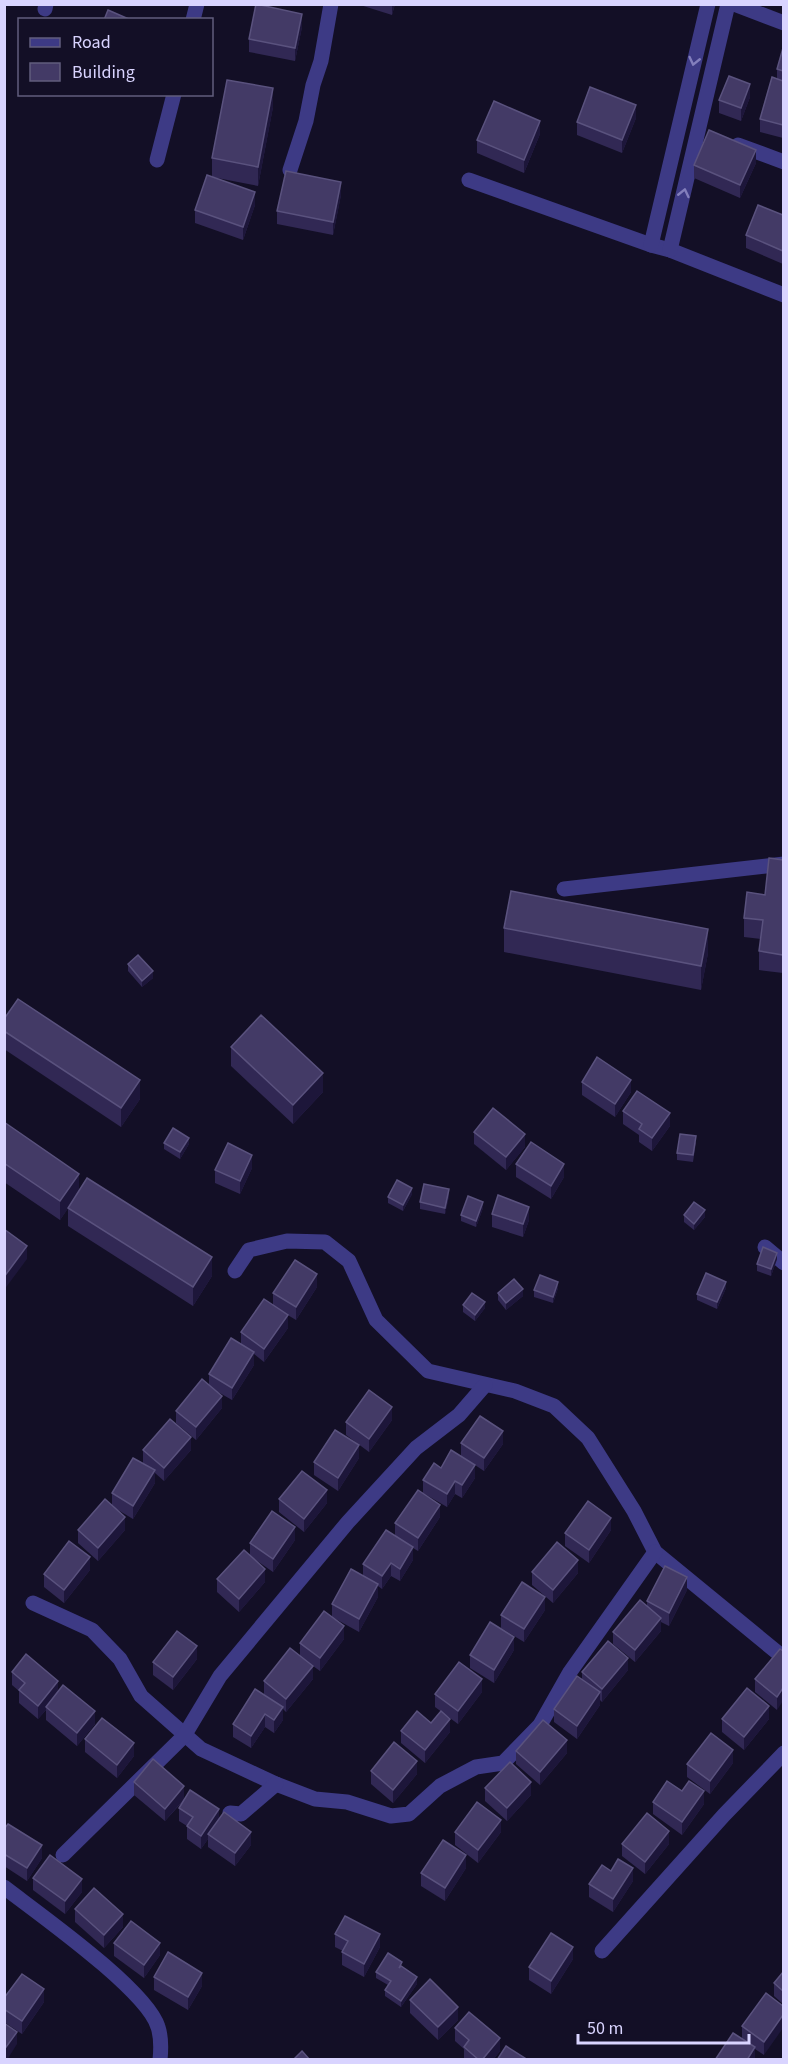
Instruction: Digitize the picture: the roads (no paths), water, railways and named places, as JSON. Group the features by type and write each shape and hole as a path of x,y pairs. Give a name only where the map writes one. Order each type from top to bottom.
{"street":[{"path":"290,170 306,121 313,85 321,61 331,4"},
{"path":"651,245 708,4"},
{"path":"670,250 709,135 728,4"},
{"path":"734,4 783,23"},
{"path":"157,160 173,96"},
{"path":"709,135 783,162"},
{"path":"469,180 670,250 783,295"},
{"path":"564,888 783,864"},
{"path":"235,1271 249,1250 288,1241 325,1242 349,1261 376,1320 428,1371 515,1391 554,1406 588,1438 634,1511 655,1552 783,1658"},
{"path":"765,1247 783,1263"},
{"path":"63,1855 184,1736 220,1676 348,1522 416,1448 459,1415 485,1385"},
{"path":"33,1602 92,1630 120,1659 141,1696 201,1749 276,1784 315,1799 347,1802 391,1816 409,1814 440,1786 476,1767 504,1763 540,1725 570,1672 655,1552"},
{"path":"602,1951 783,1753"},
{"path":"230,1813 240,1814 276,1784"},
{"path":"4,1887 108,1968 143,2001 158,2026 160,2060"}]}
